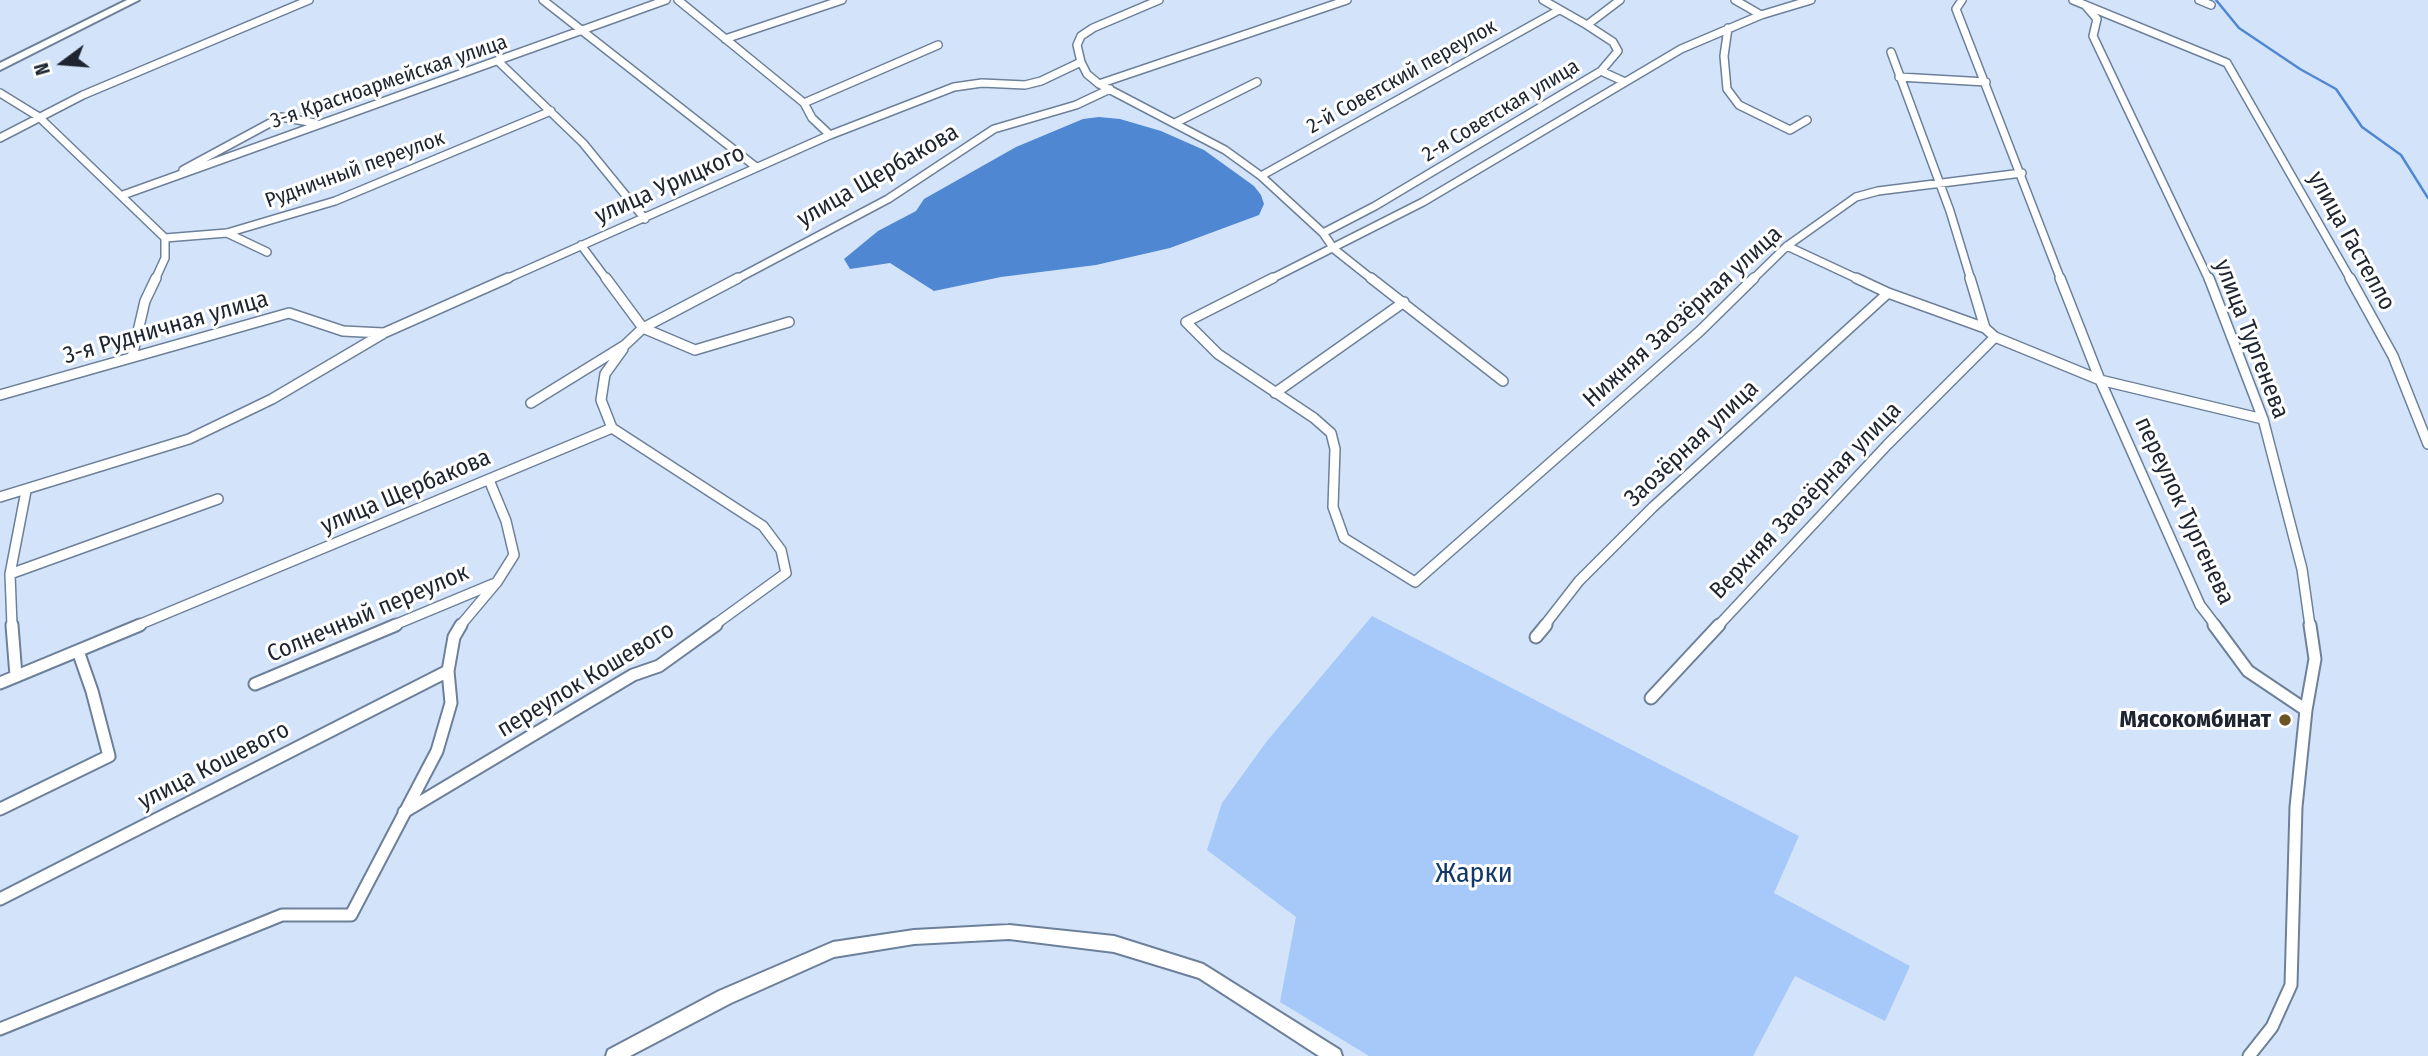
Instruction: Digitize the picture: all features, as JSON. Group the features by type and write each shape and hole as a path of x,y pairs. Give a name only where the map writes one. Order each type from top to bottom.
{"main road":[{"path":"0,66 134,0"}],"street":[{"path":"0,138 38,117 229,32 309,0"},
{"path":"542,0 756,167"},
{"name":"3-я Красноармейская улица","path":"123,195 666,0"},
{"path":"678,0 804,103 812,118 830,135"},
{"path":"725,39 842,0"},
{"path":"1159,0 1093,28 1081,36 1077,45 1087,74 1099,84 1225,150 1261,176 1323,233 1334,249 1503,381"},
{"path":"1099,84 1347,0"},
{"path":"1543,0 1587,24"},
{"name":"2-я Советская улица","path":"1323,233 1407,188 1601,71 1618,51 1613,42 1587,24 1620,0"},
{"path":"1735,0 1760,15"},
{"path":"1404,302 1275,393 1218,354 1186,322 1423,202 1681,49 1760,15 1811,0"},
{"name":"переулок Тургенева","path":"1962,0 1956,9 2022,173 2100,380 2200,605 2248,671 2306,710"},
{"path":"2073,0 2085,5"},
{"path":"2199,0 2210,5"},
{"name":"улица Гастелло","path":"2085,5 2227,63 2393,356 2428,444"},
{"name":"улица Тургенева","path":"2085,5 2097,19 2093,36 2219,300 2263,419 2302,569 2315,659 2306,710"},
{"name":"2-й Советский переулок","path":"1261,176 1559,10"},
{"path":"1728,28 1724,56 1727,89 1739,105 1790,130 1807,120"},
{"path":"804,103 938,45"},
{"path":"1891,52 1950,211 1985,328"},
{"path":"499,62 583,144 645,219"},
{"name":"улица Урицкого","path":"0,497 189,439 272,399 384,332 830,135 954,87 982,83 1025,85 1041,81 1081,62"},
{"path":"1601,71 1625,82"},
{"path":"1899,77 1986,82"},
{"path":"1175,123 1257,82"},
{"name":"улица Щербакова","path":"531,403 625,345 643,328 888,199 973,145 993,129 1076,105 1110,89"},
{"path":"0,93 38,117 123,195 165,238 165,258 145,301 132,357"},
{"name":"Рудничный переулок","path":"165,238 227,233 335,201 551,111"},
{"path":"168,179 201,158 281,117 297,122 321,123"},
{"name":"Нижняя Заозёрная улица","path":"1275,393 1331,433 1335,449 1333,507 1344,538 1415,582 1700,331 1787,246 1856,198 1878,191 2022,173"},
{"path":"227,233 267,252"},
{"path":"581,245 643,328 695,350 789,322"},
{"path":"1787,246 1888,293 1985,328 1995,337 2100,380 2263,419"},
{"name":"Заозёрная улица","path":"1536,637 1579,581 1653,507 1888,293"},
{"name":"3-я Рудничная улица","path":"0,396 289,313 343,331 384,332"},
{"name":"Верхняя Заозёрная улица","path":"1651,698 1888,444 1995,337"},
{"path":"612,428 601,400 605,374 625,345"},
{"name":"улица Щербакова","path":"0,683 612,428"},
{"name":"переулок Кошевого","path":"403,813 633,675 659,666 786,573 781,550 763,526 612,428"},
{"path":"0,1029 282,915 351,915 437,751 452,703 447,671 454,637 465,618 497,582 514,555 506,521 489,480"},
{"path":"16,676 10,574 26,491"},
{"path":"10,574 218,499"},
{"path":"0,562 13,556"},
{"name":"Солнечный переулок","path":"255,684 497,582"},
{"path":"0,809 109,756 78,650"},
{"name":"улица Кошевого","path":"0,899 447,671"},
{"path":"2249,1056 2272,1027 2291,985 2296,807 2306,710"},
{"path":"614,1056 725,996 834,950 914,937 1009,932 1114,944 1203,972 1334,1056"}],"green space":[{"name":"Жарки","path":"1372,616 1799,836 1774,893 1910,966 1885,1021 1795,976 1753,1056 1369,1056 1280,1002 1296,917 1207,850 1222,803 1267,741"}],"shaded area":[{"path":"1083,119 1120,119 1161,131 1204,150 1254,186 1264,204 1259,215 1170,248 1096,265 1001,277 934,291 890,263 850,269 844,259 878,231 916,211 924,199 1016,147"}],"waterway":[{"path":"2216,0 2239,28 2300,69 2336,89 2362,127 2401,155 2428,198"}],"place":[{"name":"Мясокомбинат","path":"2285,720"}]}
